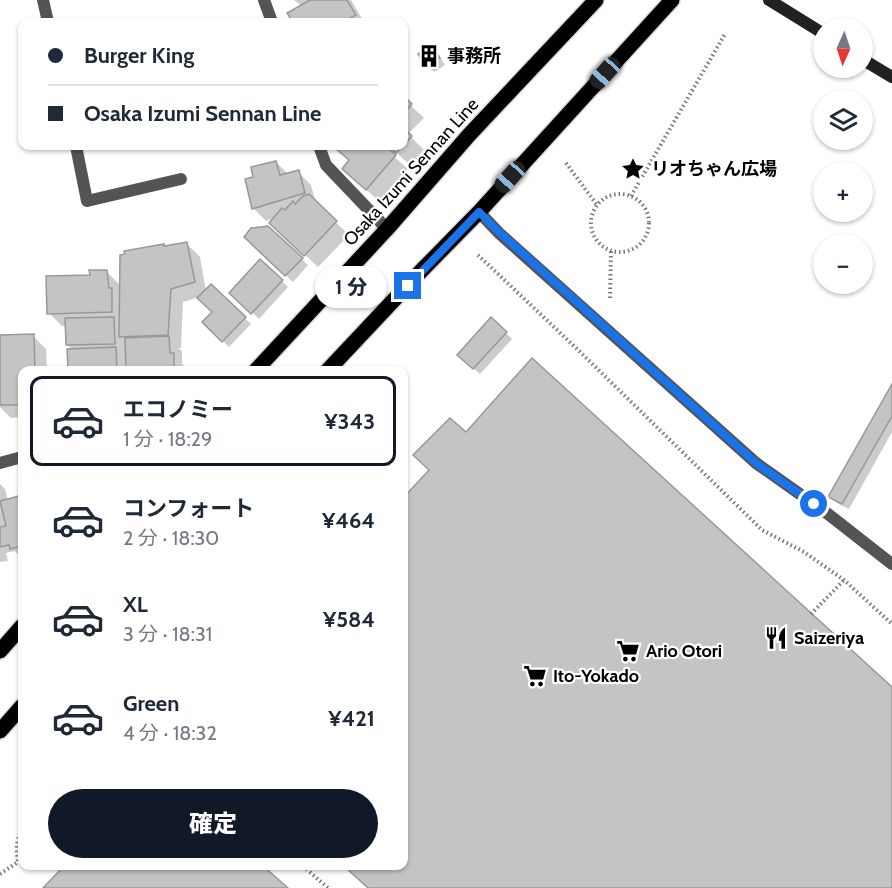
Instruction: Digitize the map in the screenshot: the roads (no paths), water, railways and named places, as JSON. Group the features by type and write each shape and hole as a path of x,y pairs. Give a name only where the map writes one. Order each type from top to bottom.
{"main road":[{"name":"Osaka Izumi Sennan Line","path":"259,366 387,229 469,135 596,0"},
{"path":"332,366 479,212 672,0"},
{"path":"0,651 18,631"},
{"path":"0,731 18,711"}],"street":[{"path":"43,0 47,18"},
{"path":"264,0 271,18"},
{"path":"769,0 813,27"},
{"path":"873,66 892,77"},
{"path":"77,150 87,201 181,179"},
{"path":"320,150 326,165 387,229"},
{"path":"479,212 756,463 828,514 892,564"},
{"path":"0,463 18,458"}],"place":[{"name":"事務所","path":"429,56"},
{"name":"リオちゃん広場","path":"633,169"},
{"name":"Saizeriya","path":"776,638"},
{"name":"Ario Otori","path":"628,651"},
{"name":"Ito-Yokado","path":"535,676"}]}
